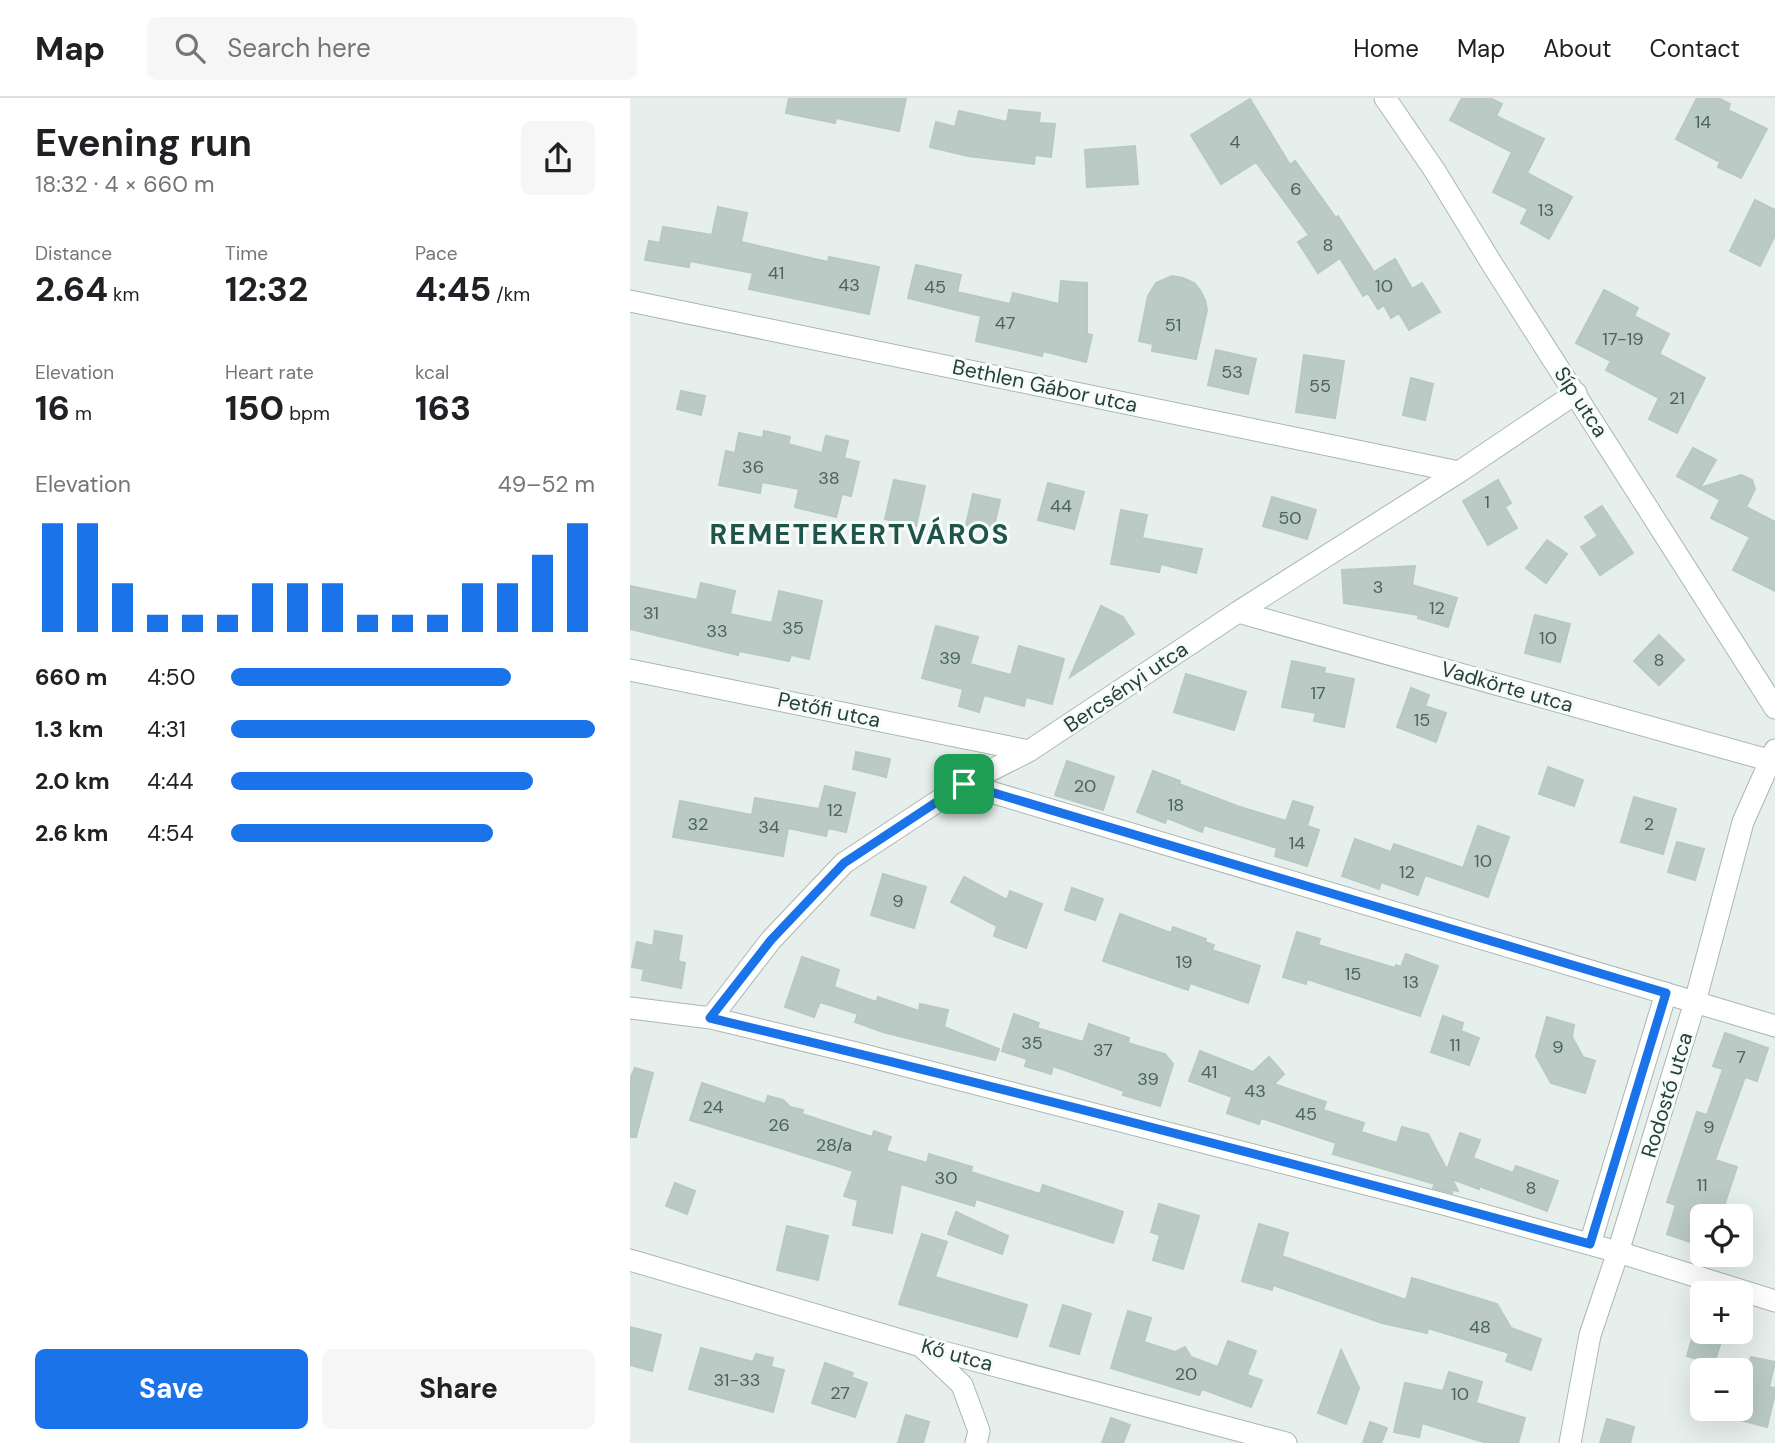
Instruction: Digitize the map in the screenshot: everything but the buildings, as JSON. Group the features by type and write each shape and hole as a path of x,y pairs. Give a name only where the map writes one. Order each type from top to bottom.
{"street":[{"name":"Síp utca","path":"1385,98 1435,171 1775,708"},
{"name":"Bethlen Gábor utca","path":"630,301 1459,472"},
{"name":"Bercsényi utca","path":"710,1018 771,940 844,863 964,784 1029,751 1576,393"},
{"name":"Vadkörte utca","path":"1238,612 1773,757"},
{"name":"Petőfi utca","path":"630,670 1029,751"},
{"name":"Rodostó utca","path":"1570,1443 1590,1335 1695,1002 1744,822 1773,757"},
{"path":"964,784 1775,1026"},
{"name":"Rodostó utca","path":"1590,1244 1666,993"},
{"path":"630,1007 710,1018 896,1063 1440,1203 1618,1252 1775,1301"},
{"name":"Kő utca","path":"630,1260 921,1346 1286,1443"},
{"path":"921,1346 962,1385 979,1431 976,1443"}],"district":[{"name":"REMETEKERTVÁROS","path":"860,534"}],"route":[{"path":"964,784 1666,993 1590,1244 856,1053 710,1018 771,940 844,863 964,784"}]}
